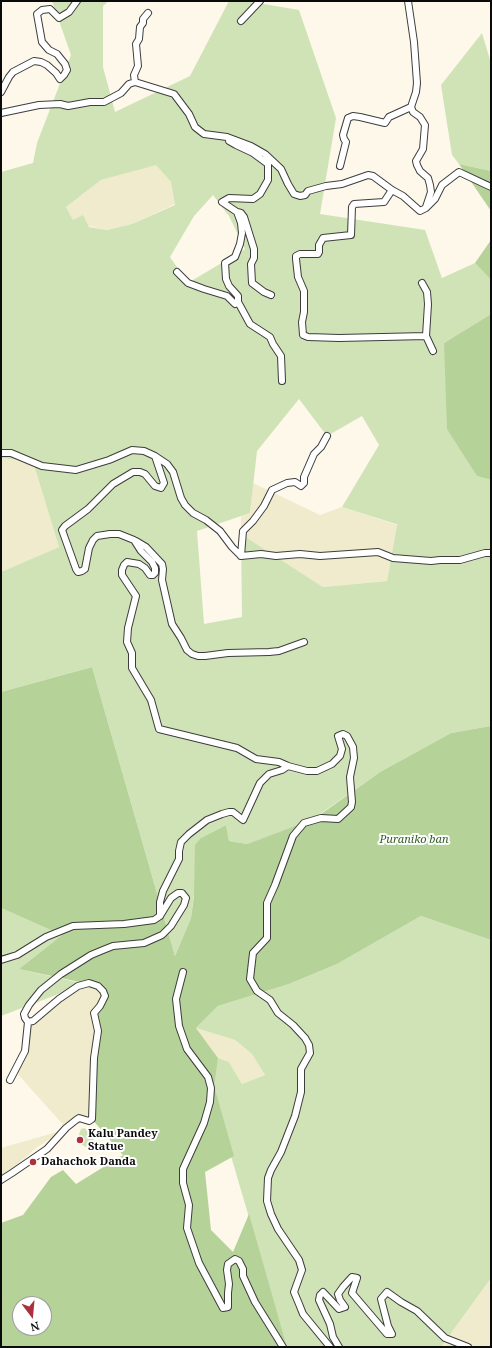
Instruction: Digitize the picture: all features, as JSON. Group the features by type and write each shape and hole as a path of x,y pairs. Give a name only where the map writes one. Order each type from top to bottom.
{"street":[{"path":"1,92 13,72 34,61 47,65 60,79 64,75 67,70 65,64 57,54 49,50 42,42 37,14 42,10 50,9 59,18 68,12 77,1"},
{"path":"241,21 260,1"},
{"path":"408,1 414,42 417,83 416,92 411,107 413,112 420,116 425,125 423,149 416,160 420,171 428,178 431,192 426,208"},
{"path":"135,82 134,75 138,66 136,44 139,39 140,27 148,13"},
{"path":"1,113 46,104 60,104 68,106 90,102 104,102 121,93 129,84 135,82 174,94 189,114 195,127 204,134 229,138 251,146 265,154 281,169 294,194 300,196 308,191 326,186 342,184 368,175 373,176 403,196 420,211 426,208 434,199 442,185 459,172 491,187"},
{"path":"340,166 346,142 343,135 348,118 353,116 385,123 389,117 411,107"},
{"path":"229,138 229,141 253,153 268,164 268,180 260,194 253,199 229,198 222,202 241,213 244,217 254,250 254,258 251,264 252,283 271,296"},
{"path":"392,190 384,202 354,204 352,207 351,235 323,238 319,245 318,254 300,254 296,256 298,277 304,291 304,312 302,322 303,335 308,337 338,338 426,336"},
{"path":"237,212 242,232 240,244 235,257 225,263 226,279 229,286 238,296 238,302 250,324 270,337 281,356 282,381"},
{"path":"177,272 188,283 226,296 235,304 238,302"},
{"path":"422,283 427,292 428,304 426,336 433,351"},
{"path":"240,556 243,531 253,521 264,506 272,490 287,483 295,482 301,486 304,483 304,477 314,454 321,447 327,436"},
{"path":"1,453 11,453 42,466 76,470 109,460 132,450 144,451 167,464 173,472 181,498 185,505 193,513 206,520 220,532 240,556"},
{"path":"154,456 164,483 161,488 155,486 145,474 133,472 113,484 88,509 65,526 62,530 78,572 85,569 89,548 96,536 119,534 146,547 162,564 162,580 172,624 182,638 187,650 192,654 205,656 228,653 279,651 304,642"},
{"path":"134,540 141,551 152,562 155,568 155,573 150,575 145,568 139,564 127,562 122,570 122,575 136,596 128,628 128,642 132,654 132,668 151,700 158,729 237,748 256,759 279,762 307,771 317,771 332,764 340,756 342,749 338,736 343,734 347,736 353,747 354,758 350,777 352,802 350,807 338,819 321,818 304,823 293,836 267,903 267,938 252,953 250,980 257,991 270,1000 278,1013 305,1038 309,1045 310,1053 301,1069 300,1092 295,1116 281,1152 268,1178 267,1201 278,1229 299,1260 302,1270 294,1292 299,1304 304,1314 330,1347"},
{"path":"240,556 261,554 276,556 300,554 320,556 378,552 393,558 431,561 460,560 485,553 491,553"},
{"path":"160,916 160,902 163,892 179,859 181,842 207,820 222,814 233,812 244,820 260,783 269,774 282,770 288,766"},
{"path":"1,960 17,955 46,937 72,926 124,924 154,920 160,916 171,898 178,893 185,895 186,898 184,905 168,931 162,935 144,943 112,946 91,955 61,974 41,990 24,1014 28,1022 25,1051 10,1080"},
{"path":"183,972 176,999 179,1026 187,1049 208,1077 211,1088 210,1102 204,1123 183,1169 183,1182 189,1205 187,1228 199,1263 224,1308 228,1307 229,1284 226,1270 228,1264 235,1259 239,1261 243,1276 255,1302 284,1347"},
{"path":"1,1180 47,1148 76,1120 79,1118 89,1121 92,1118 94,1058 98,1031 94,1013 100,1006 105,996 103,991 98,986 89,983 78,986 33,1020 28,1022"},
{"path":"340,1347 333,1337 330,1324 319,1300 320,1295 323,1292 339,1309 345,1307 338,1294 352,1277 357,1278 352,1293 387,1334 392,1334 388,1326 381,1298 387,1292 417,1311 445,1338 468,1347"}],"shaded area":[{"path":"156,164 171,182 175,204 132,224 107,230 89,226 73,220 66,207 101,180"},
{"path":"1,458 33,462 59,547 1,572"},
{"path":"253,483 320,515 342,507 397,525 387,581 323,587 241,534 241,516 250,513"},
{"path":"89,983 103,991 98,1031 92,1119 66,1128 15,1071 33,1021 59,999"},
{"path":"196,1028 235,1040 253,1055 265,1075 242,1084 229,1062 218,1058"},
{"path":"64,1130 36,1148 1,1179 1,1148"},
{"path":"491,1278 491,1347 441,1347 485,1286"}],"green space":[{"path":"52,1 109,1 103,6 103,67 115,112 190,76 229,1 246,1 299,10 336,118 320,214 425,230 442,278 475,263 491,280 491,314 444,343 477,476 491,480 491,726 451,733 380,772 310,821 247,844 229,841 226,825 201,838 191,918 175,956 92,667 1,692 1,572 59,547 33,462 1,458 1,172 33,163 37,143 71,55","holes":["156,165 171,182 175,205 132,224 107,230 89,227 83,215 73,220 66,207 101,180","213,195 229,216 245,249 188,283 170,257 194,216","299,399 327,436 362,416 379,445 342,507 399,525 397,525 387,581 323,587 241,534 242,617 204,624 197,531 250,513 257,451"]},
{"path":"482,33 491,63 491,171 459,164 452,155 441,85"},
{"path":"459,164 491,171 491,211"},
{"path":"491,240 491,280 475,263"},
{"path":"491,314 491,480 477,476 447,429 444,343"},
{"name":"Puraniko ban","path":"92,667 175,956 191,918 194,896 195,845 201,838 226,825 229,841 247,844 314,819 380,772 451,733 491,726 491,940 421,916 337,964 289,984 218,1006 196,1028 218,1058 214,1086 234,1156 205,1172 211,1230 233,1252 249,1214 287,1347 1,1347 1,1223 23,1215 51,1177 63,1170 76,1184 123,1155 92,1119 98,1031 94,1013 105,996 98,986 19,969 62,935 1,908 1,692"},
{"path":"1,908 62,935 19,969 85,984 1,1016"},
{"path":"421,916 491,940 491,1278 441,1347 287,1347 211,1088 218,1058 229,1062 242,1084 265,1075 252,1054 235,1040 196,1028 218,1006 289,984 337,964"},
{"path":"84,1128 92,1132 94,1139 90,1145 86,1147 81,1144 78,1137 81,1129"}],"place":[{"name":"Kalu Pandey Statue","path":"80,1140"},
{"name":"Dahachok Danda","path":"33,1162"}]}
